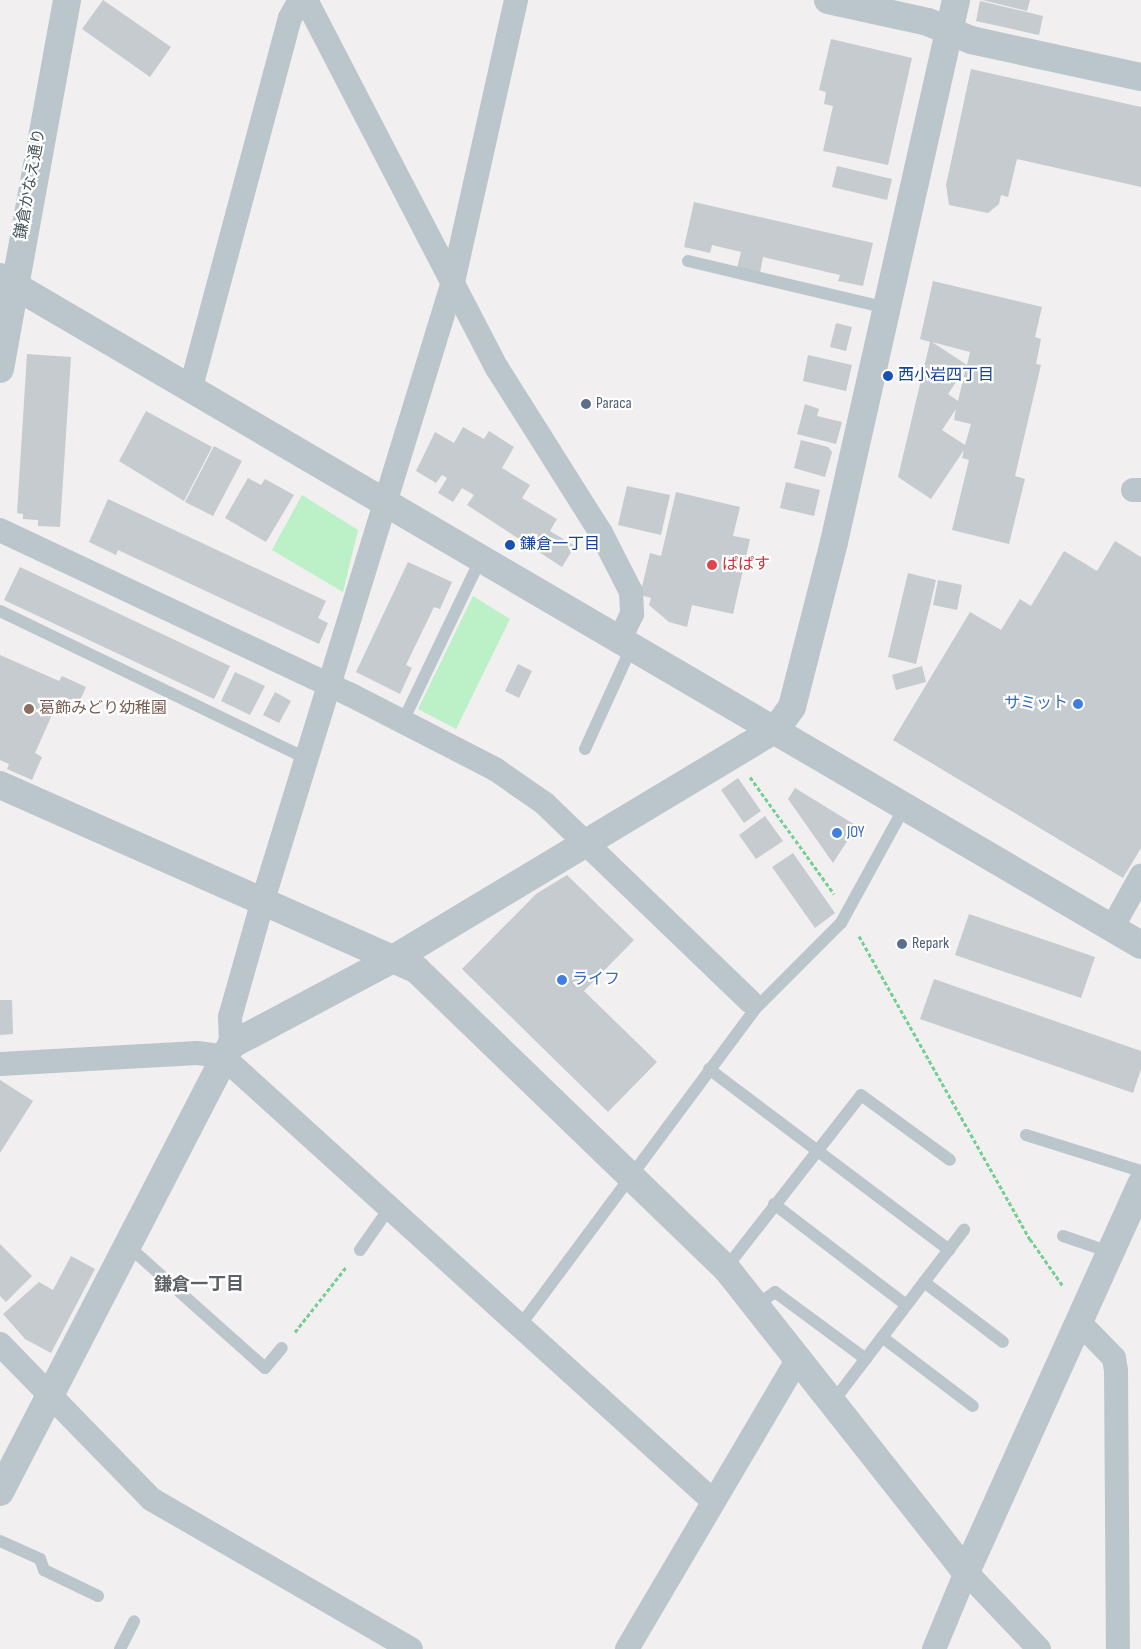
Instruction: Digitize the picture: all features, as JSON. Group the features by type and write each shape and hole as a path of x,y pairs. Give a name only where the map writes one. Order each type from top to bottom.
{"street":[{"name":"鎌倉かなえ通り","path":"0,369 6,281 67,0"},
{"path":"191,387 290,18 300,0"},
{"path":"306,0 497,368 601,533 631,592 632,614 626,643"},
{"path":"0,1492 227,1051 230,1016 263,900 453,282 516,0"},
{"path":"828,0 949,31 971,40 1141,77"},
{"path":"0,1064 227,1051 393,959 776,729 799,688 956,0"},
{"path":"6,281 776,729 1141,945"},
{"path":"0,530 403,721 526,789 754,1004"},
{"path":"0,785 263,900 417,970 628,1176 726,1268 966,1572 1039,1649"},
{"path":"1112,928 1141,876"},
{"path":"227,1051 519,1327 712,1500"},
{"path":"934,1649 966,1572 1141,1184"},
{"path":"1079,1322 1114,1358 1116,1371 1118,1649"},
{"path":"0,1344 151,1499 411,1649"},
{"path":"627,1649 712,1500 798,1359"}],"lane":[{"path":"688,261 887,308"},
{"path":"403,721 481,558"},
{"path":"0,611 307,759"},
{"path":"585,749 626,643"},
{"path":"519,1327 628,1176 709,1069 754,1004 847,912 905,806"},
{"path":"709,1069 949,1250"},
{"path":"726,1268 816,1150 861,1095 950,1160"},
{"path":"1026,1135 1141,1171"},
{"path":"774,1204 906,1305"},
{"path":"360,1250 390,1207"},
{"path":"832,1403 964,1230"},
{"path":"1063,1236 1110,1252"},
{"path":"127,1245 265,1368 282,1348"},
{"path":"924,1282 1003,1342"},
{"path":"756,1306 775,1292 866,1359"},
{"path":"882,1337 973,1406"},
{"path":"0,1541 40,1559 44,1570 98,1596"},
{"path":"120,1649 134,1621"}],"path":[{"path":"746,771 847,912 877,975 906,1016 1030,1239 1066,1291"},
{"path":"282,1348 360,1250"}],"green space":[{"path":"302,495 358,530 343,592 272,550"},
{"path":"473,596 510,619 456,729 418,709"}],"building":[{"path":"103,0 171,47 150,77 82,29"},
{"path":"982,0 1030,0 1027,11"},
{"path":"980,1 1043,16 1039,35 976,21"},
{"path":"831,39 912,58 888,165 823,151 833,106 824,104 826,92 819,90"},
{"path":"971,69 1141,107 1141,187 1017,159 1008,197 1001,195 999,204 988,213 949,205 946,185"},
{"path":"837,166 892,179 887,200 832,187"},
{"path":"694,202 873,243 863,286 838,281 840,275 763,257 760,273 737,268 741,252 712,245 710,253 684,247"},
{"path":"933,281 1042,307 1035,337 1041,339 1036,364 1041,365 1015,476 1025,479 1009,544 952,530 969,460 962,458 964,450 931,499 898,477 930,342 920,339","holes":["932,342 970,352 967,365","966,367 958,401 948,394","956,409 954,420 971,424 965,445 942,430"]},
{"path":"836,323 852,327 846,351 830,347"},
{"path":"27,354 71,357 60,527 38,526 38,520 23,519 23,514 17,513"},
{"path":"808,355 852,365 846,391 803,381"},
{"path":"805,404 819,409 817,416 842,422 836,444 797,434"},
{"path":"146,411 212,447 184,501 119,461"},
{"path":"463,427 484,439 489,431 514,447 502,468 530,485 522,498 557,519 550,531 575,546 562,567 467,505 474,495 462,488 453,502 438,493 447,478 442,475 436,483 416,471 435,432 454,443"},
{"path":"801,440 828,447 832,452 825,477 794,468"},
{"path":"214,446 242,461 213,516 185,502"},
{"path":"248,478 261,485 265,479 294,495 266,542 225,518"},
{"path":"786,482 820,490 814,516 780,508"},
{"path":"627,486 670,495 661,535 618,525"},
{"path":"676,492 740,507 733,536 750,539 733,614 692,605 687,627 669,622 649,605 651,598 640,595 650,553 661,556"},
{"path":"108,499 326,601 318,618 328,623 319,644 118,550 116,555 89,542"},
{"path":"1115,541 1141,557 1141,848 1123,878 893,740 970,612 1001,630 1020,599 1031,606 1064,551 1097,571"},
{"path":"408,562 452,582 440,609 434,607 406,665 412,668 400,694 356,672"},
{"path":"20,567 230,666 214,699 4,600"},
{"path":"908,573 936,580 916,664 888,657"},
{"path":"938,580 962,585 957,610 933,605"},
{"path":"0,655 59,681 62,676 86,687 78,705 60,697 35,753 42,757 32,780 7,769 9,764 0,760"},
{"path":"518,664 532,671 519,698 505,691"},
{"path":"922,666 926,682 896,690 892,675"},
{"path":"235,672 265,686 250,715 221,701"},
{"path":"275,692 291,701 279,723 263,715"},
{"path":"738,778 761,811 744,823 721,790"},
{"path":"795,788 857,826 833,863 788,799"},
{"path":"765,816 783,841 756,859 739,835"},
{"path":"793,853 835,913 815,928 772,867"},
{"path":"567,875 634,940 584,991 657,1062 608,1112 462,969 536,894"},
{"path":"969,914 1095,957 1081,998 955,955"},
{"path":"934,979 1141,1051 1141,1069 1133,1093 920,1019"},
{"path":"0,1000 12,1000 13,1034 0,1035"},
{"path":"0,1080 33,1101 0,1153"},
{"path":"0,1244 32,1276 6,1302 0,1296"},
{"path":"71,1256 95,1269 51,1353 25,1339 3,1314 39,1282 53,1290"}],"place":[{"name":"西小岩四丁目","path":"888,376"},
{"name":"Paraca","path":"586,404"},
{"name":"鎌倉一丁目","path":"510,545"},
{"name":"ぱぱす","path":"712,565"},
{"name":"サミット","path":"1078,704"},
{"name":"葛飾みどり幼稚園","path":"29,709"},
{"name":"JOY","path":"837,833"},
{"name":"Repark","path":"902,944"},
{"name":"ライフ","path":"562,980"}],"district":[{"name":"鎌倉一丁目","path":"199,1285"}]}
